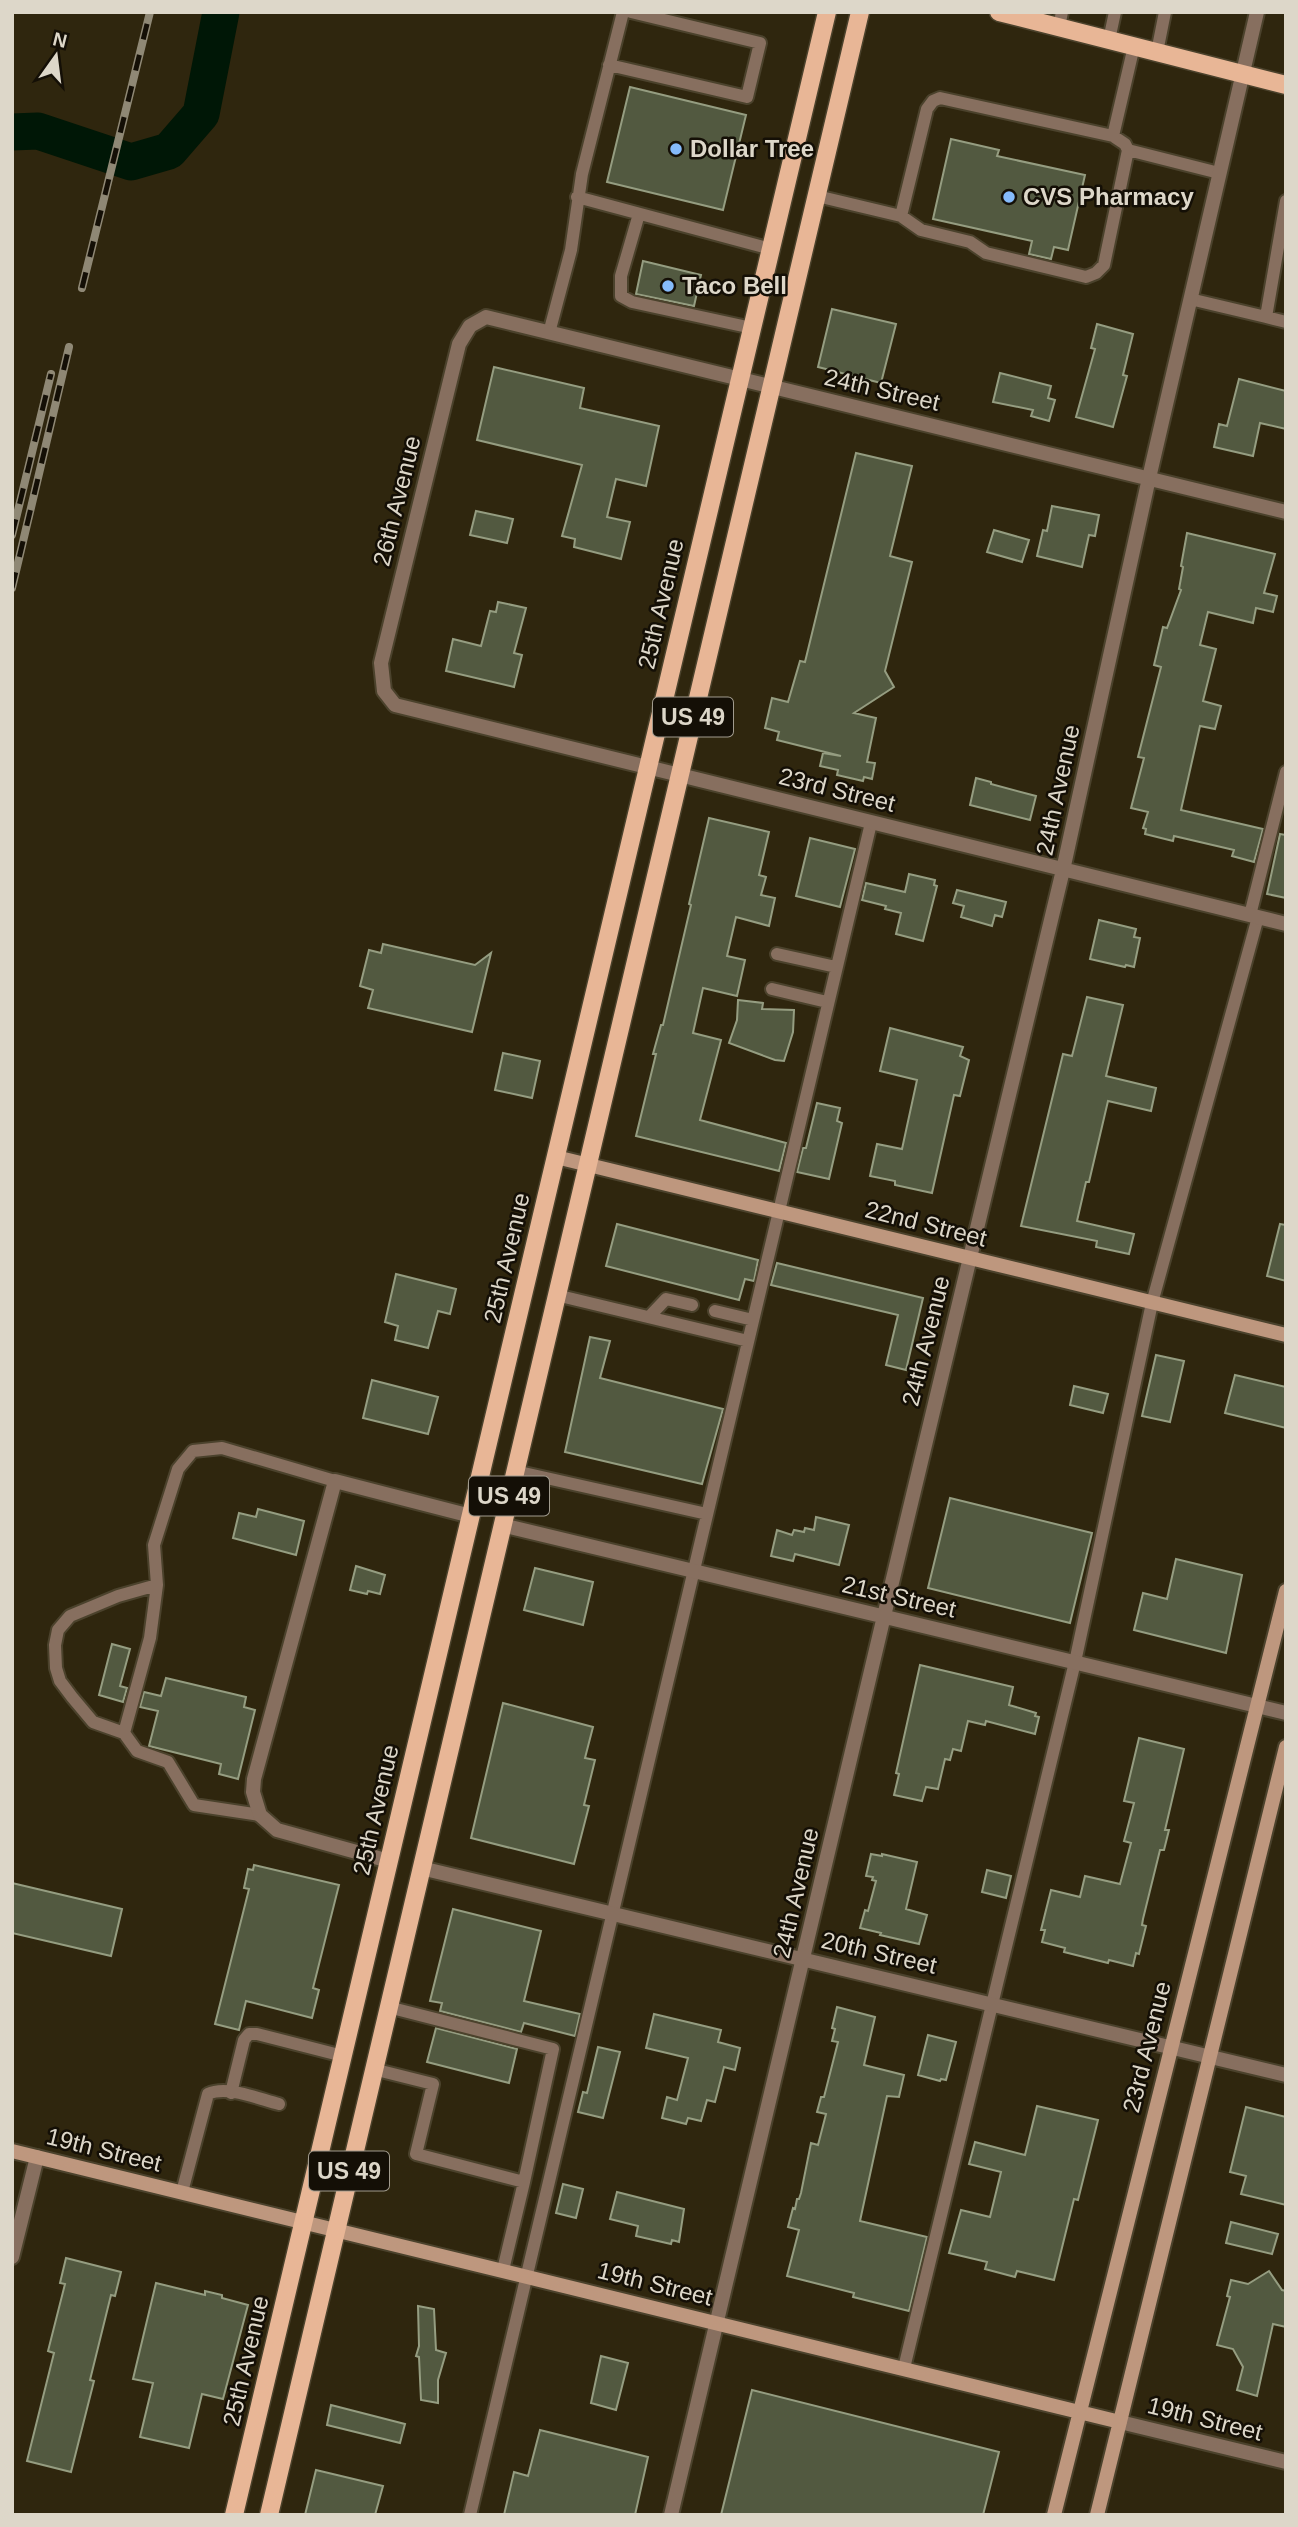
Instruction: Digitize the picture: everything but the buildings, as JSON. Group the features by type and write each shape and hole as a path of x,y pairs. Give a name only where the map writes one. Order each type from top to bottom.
{"main road":[{"name":"25th Avenue","path":"234,2515 827,12"},
{"name":"US 49","path":"269,2515 860,12"},
{"path":"999,12 1060,20 1109,40 1286,85"}],"street":[{"name":"24th Avenue","path":"671,2515 1063,870 1149,478 1257,12"},
{"name":"24th Street","path":"470,326 486,317 1286,512"},
{"name":"26th Avenue","path":"384,691 381,663 459,344 470,326"},
{"name":"23rd Street","path":"384,691 396,705 512,735 648,766 1286,924"},
{"name":"22nd Street","path":"556,1157 1286,1335"},
{"path":"389,1861 277,1830 260,1815 253,1792 254,1779 335,1481 471,1516"},
{"name":"21st Street","path":"502,1525 1286,1713"},
{"name":"23rd Avenue","path":"1054,2515 1286,1591"},
{"path":"1097,2515 1286,1747"},
{"name":"20th Street","path":"421,1868 1286,2075"},
{"name":"19th Street","path":"12,2151 1286,2462"},
{"path":"12,2257 37,2157"}],"lane":[{"path":"549,332 571,250 577,197 623,12"},
{"path":"609,65 747,97 760,43 631,12"},
{"path":"1109,40 1115,12"},
{"path":"1157,52 1165,12"},
{"path":"1113,136 1134,46"},
{"path":"817,196 901,216 921,230 970,243 985,253 1086,277 1096,273 1104,265 1128,150 1125,144 1113,136 940,97 927,109 901,216"},
{"path":"1128,150 1219,173"},
{"path":"577,197 771,249"},
{"path":"1266,317 1286,201"},
{"path":"639,214 620,284 621,296 632,302 752,328"},
{"path":"1190,299 1286,322"},
{"path":"904,2368 1075,1662 1152,1303 1254,916 1286,772"},
{"path":"470,2515 871,822"},
{"path":"777,954 836,967"},
{"path":"772,989 827,1002"},
{"path":"556,1295 748,1341"},
{"path":"649,1317 666,1299 692,1305"},
{"path":"715,1311 753,1320"},
{"path":"124,1733 150,1638 158,1585 154,1545 178,1469 193,1451 222,1448 335,1481"},
{"path":"515,1471 707,1514"},
{"path":"158,1585 118,1596 70,1616 58,1630 56,1668 60,1681 93,1722 124,1733 137,1751 168,1762 194,1805 260,1815"},
{"path":"388,2007 553,2049 503,2270"},
{"path":"231,2093 244,2040 249,2034 343,2056"},
{"path":"373,2069 432,2084 416,2154 524,2182"},
{"path":"183,2192 208,2094 216,2091 231,2093 279,2104"}],"waterway":[{"path":"12,132 38,131 131,162 169,151 201,114 221,12"}],"railway":[{"path":"82,288 150,12"},
{"path":"12,588 69,347"},
{"path":"12,535 51,374"}],"place":[{"name":"Dollar Tree","path":"676,149"},
{"name":"CVS Pharmacy","path":"1009,197"},
{"name":"Taco Bell","path":"668,286"}]}
